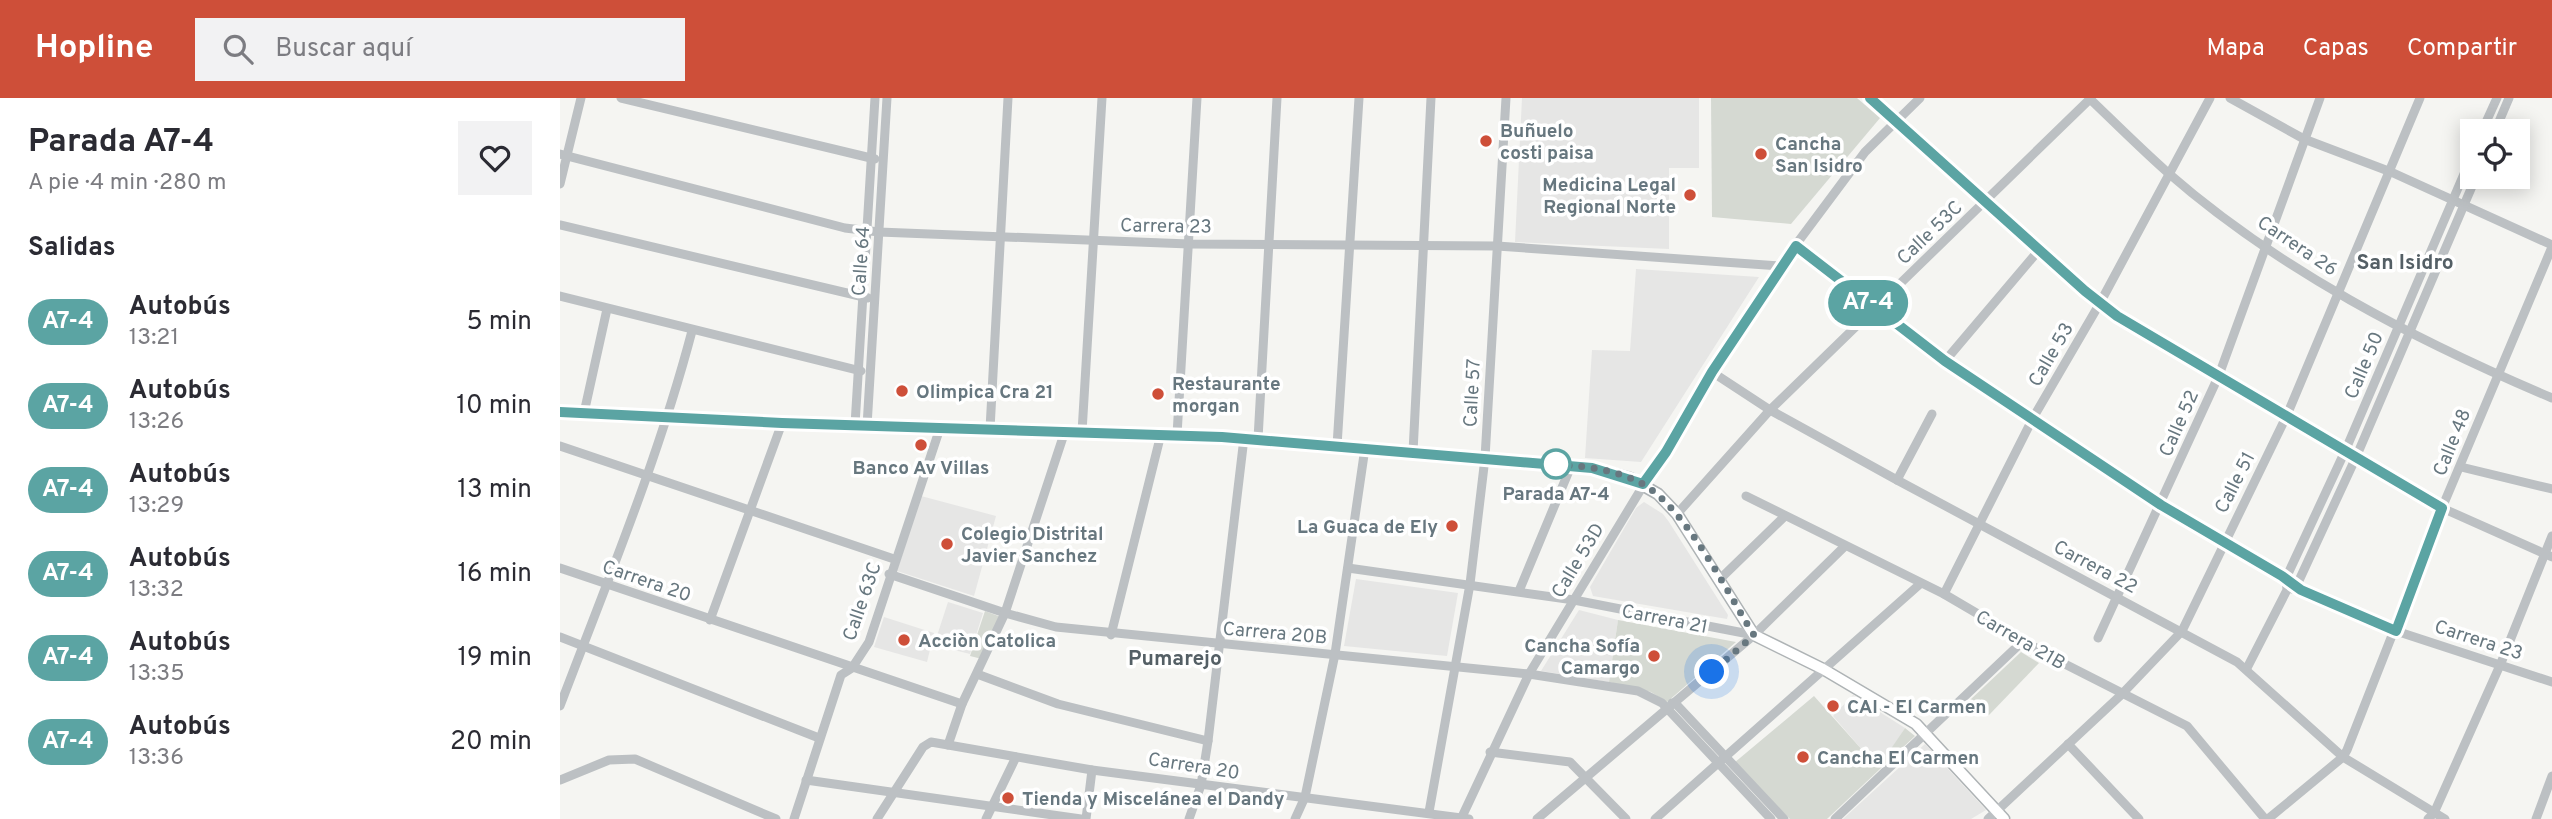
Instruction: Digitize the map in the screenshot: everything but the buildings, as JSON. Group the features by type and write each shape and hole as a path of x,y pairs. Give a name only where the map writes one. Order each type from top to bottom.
{"main road":[{"path":"561,414 1244,438 1572,466 1611,472 1643,484 1677,514 1754,635"},
{"name":"Carrera 21","path":"1754,635 1823,669 1916,724 2001,816"}],"street":[{"path":"560,184 563,155 581,98"},
{"path":"621,98 884,159"},
{"name":"Calle 64","path":"861,425 858,370 874,98"},
{"name":"Calle 64","path":"861,425 870,374 887,98"},
{"path":"990,429 1007,98"},
{"path":"1082,432 1102,98"},
{"path":"1177,435 1197,98"},
{"path":"1258,439 1278,98"},
{"path":"1337,446 1352,244 1359,98"},
{"path":"1413,452 1431,98"},
{"name":"Calle 57","path":"1429,812 1470,584 1485,458 1506,98"},
{"path":"1870,98 2100,303 2442,508 2548,555"},
{"name":"Calle 53D","path":"1464,818 1490,752 1529,674 1643,484 1666,452 1712,372 1780,266 1865,152 1920,98"},
{"name":"Carrera 26","path":"2090,98 2168,173 2266,246 2398,328 2552,398"},
{"name":"Calle 53C","path":"1677,514 1770,410 2090,98"},
{"name":"Calle 53","path":"1944,594 2033,418 2100,303 2210,98"},
{"path":"2231,98 2304,139 2391,172 2552,246"},
{"name":"Calle 52","path":"2098,638 2219,375 2320,98"},
{"name":"Calle 51","path":"1988,819 2001,816 2068,744 2121,695 2182,631 2287,415 2420,98"},
{"path":"2487,119 2497,98"},
{"path":"2500,119 2509,98"},
{"name":"Carrera 23","path":"563,155 845,228 879,232 1189,244 1497,246 1780,266"},
{"name":"Calle 50","path":"2291,589 2286,578 2346,449 2460,183"},
{"name":"Calle 50","path":"2248,668 2291,589 2357,455 2471,189"},
{"path":"560,225 875,299"},
{"path":"1796,246 1945,361 2222,544 2286,578"},
{"name":"Calle 48","path":"2267,819 2343,757 2396,631 2442,508 2552,246"},
{"path":"1945,361 2039,250"},
{"path":"560,296 870,374"},
{"path":"584,413 607,309"},
{"path":"560,706 609,586 669,416 692,331"},
{"name":"Carrera 22","path":"1712,372 1770,410 2248,668 2343,757 2431,816 2445,819"},
{"path":"1897,480 1932,414"},
{"path":"710,620 782,423"},
{"name":"Calle 63C","path":"794,819 841,674 852,668 869,642 894,559 940,428"},
{"path":"948,746 962,704 1005,614 1065,431"},
{"path":"1111,635 1160,434"},
{"path":"1189,819 1201,785 1208,741 1244,438"},
{"path":"560,446 894,559"},
{"path":"1294,819 1305,797 1335,654 1365,448"},
{"path":"1519,592 1572,466"},
{"path":"2460,467 2552,489"},
{"name":"Carrera 21B","path":"1746,496 1844,547 1944,594 2121,695 2187,726 2267,819"},
{"path":"1719,580 1785,516"},
{"path":"2431,816 2548,555 2552,536"},
{"path":"1537,819 1664,706 1675,703 1754,635 1844,547"},
{"name":"Carrera 20","path":"560,568 962,704"},
{"name":"Carrera 21","path":"1348,568 1574,600 1754,635"},
{"name":"Carrera 20B","path":"890,574 1005,614 1056,627 1111,635 1529,674 1638,691 1664,706"},
{"path":"1655,819 1665,816 1723,758 1920,584"},
{"name":"Carrera 23","path":"2291,589 2396,631 2501,663 2552,682"},
{"path":"560,637 819,738"},
{"path":"1835,819 2023,641"},
{"path":"977,674 1058,704 1208,741"},
{"path":"1675,703 1723,758 1770,819"},
{"path":"1664,706 1723,758 1784,819"},
{"name":"Carrera 20","path":"892,792 923,747 931,742 1091,770 1148,775 1406,814 1429,812 1464,818"},
{"path":"2068,744 2138,819"},
{"path":"1490,752 1553,757 1570,762 1587,776 1626,819"},
{"path":"986,819 1016,757"},
{"path":"560,780 609,760 635,759 776,819"},
{"path":"806,780 1084,819 1091,770"},
{"path":"2536,819 2552,776"},
{"path":"877,819 892,792"}],"shaded area":[{"path":"1522,98 1699,98 1699,168 1669,168 1669,249 1515,242"},
{"path":"1711,98 1857,98 1880,118 1791,224 1712,217"},
{"path":"1636,269 1759,277 1641,462 1585,458 1592,350 1630,351"},
{"name":"Colegio Distrital Javier Sanchez","path":"921,496 996,516 974,596 897,571"},
{"path":"1644,502 1663,514 1669,522 1728,615 1727,619 1593,596 1590,587 1636,508"},
{"path":"1356,579 1458,593 1447,656 1344,646"},
{"path":"948,602 983,613 970,654 934,645"},
{"path":"1579,610 1618,620 1609,682 1541,671"},
{"path":"985,611 1001,617 982,659 970,656"},
{"name":"Acciòn Catolica","path":"884,617 934,633 927,662 874,647"},
{"name":"Cancha Sofía Camargo","path":"1618,620 1736,642 1667,702 1651,692 1609,682"},
{"path":"2021,652 2039,663 1989,715 1970,700"},
{"path":"1853,695 1905,728 1884,760 1864,752 1833,716"},
{"name":"Cancha El Carmen","path":"1814,696 1864,752 1884,759 1905,728 1915,736 1827,819 1790,819 1734,763"},
{"path":"1925,744 1986,810 1971,819 1843,819"}],"bus line":[{"name":"A7-4","path":"560,412 782,423 1258,439 1592,468 1643,484 1666,452 1712,372 1780,266 1796,246 1945,361 2161,505 2222,544 2282,576 2301,590 2396,631 2442,508 2357,455 2117,316 2085,291 1870,98"}],"place":[{"name":"Buñuelo costi paisa","path":"1486,141"},
{"name":"Cancha San Isidro","path":"1761,154"},
{"name":"Medicina Legal Regional Norte","path":"1690,195"},
{"name":"Olimpica Cra 21","path":"902,391"},
{"name":"Restaurante morgan","path":"1158,394"},
{"name":"Banco Av Villas","path":"921,445"},
{"name":"Parada A7-4","path":"1556,464"},
{"name":"La Guaca de Ely","path":"1452,526"},
{"name":"Colegio Distrital Javier Sanchez","path":"947,544"},
{"name":"Acciòn Catolica","path":"904,640"},
{"name":"Cancha Sofía Camargo","path":"1654,656"},
{"name":"CAI - El Carmen","path":"1833,706"},
{"name":"Cancha El Carmen","path":"1803,757"},
{"name":"Tienda y Miscelánea el Dandy","path":"1008,798"}],"district":[{"name":"San Isidro","path":"2405,262"},
{"name":"Pumarejo","path":"1175,658"}],"route":[{"path":"1556,464 1550,464 1592,468 1630,478 1670,504 1754,635 1712,672"}]}
